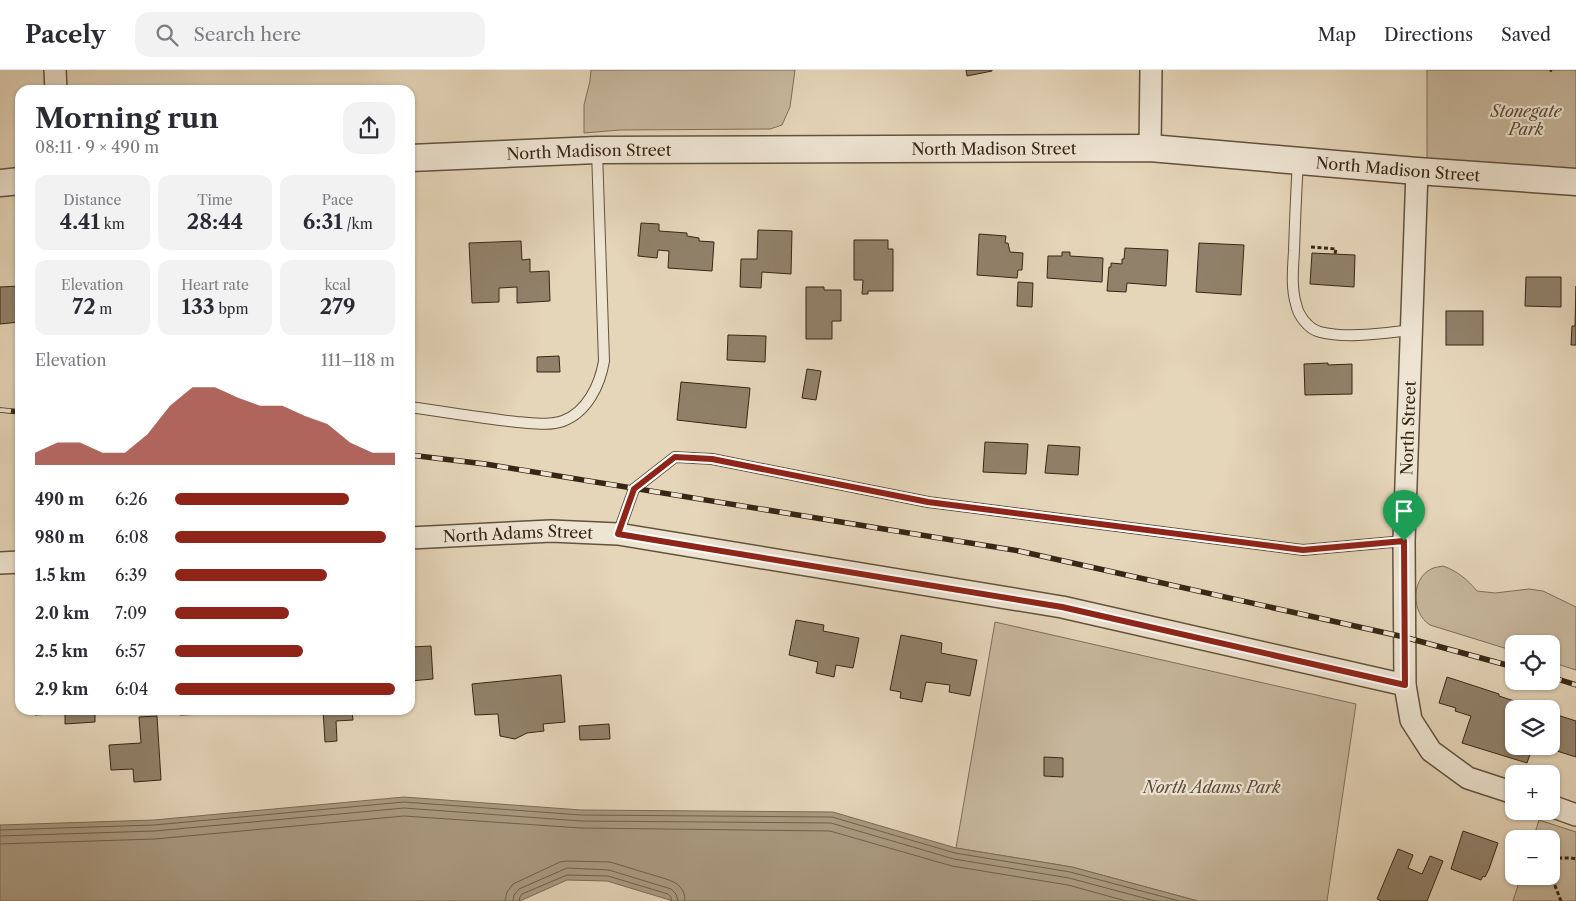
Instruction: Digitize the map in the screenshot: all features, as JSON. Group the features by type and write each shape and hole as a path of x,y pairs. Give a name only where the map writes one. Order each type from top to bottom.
{"street":[{"path":"55,70 56,85"},
{"path":"1150,148 1151,70"},
{"name":"North Madison Street","path":"415,158 597,150 1150,148 1418,171 1576,182"},
{"name":"North Street","path":"1405,685 1404,541 1418,171"},
{"path":"0,183 15,182"},
{"name":"North Adams Street","path":"415,538 551,531 618,534 1062,607 1405,685"},
{"path":"0,563 15,562"},
{"path":"1405,685 1411,720 1431,751 1468,778 1505,790"},
{"path":"1560,809 1576,815"}],"lane":[{"path":"415,408 487,419 544,424 561,422 575,415 585,406 602,377 604,361 597,150"},
{"path":"1298,161 1293,291 1296,306 1308,326 1319,332 1335,334 1412,330"},
{"path":"618,534 634,489 675,457 712,459 928,502 1303,550 1404,541"}],"path":[{"path":"1294,246 1336,249 1335,254"},
{"path":"1561,901 1552,878 1554,864 1560,858 1576,860"}],"green space":[{"path":"591,70 795,70 790,107 782,125 770,129 620,130 584,133 584,105"},
{"name":"Stonegate Park","path":"1427,70 1576,70 1576,172 1427,165"},
{"path":"1443,566 1453,570 1477,591 1495,593 1529,589 1543,591 1576,607 1576,670 1560,665 1560,635 1505,635 1505,648 1430,625 1419,613 1416,596 1420,580 1432,568"},
{"name":"North Adams Park","path":"995,622 1356,704 1327,901 1198,901 1072,867 956,848"},
{"path":"1539,820 1576,832 1576,901 1513,901 1518,885 1560,885 1560,830 1536,830"}],"water":[{"path":"404,797 581,810 833,812 956,848 1072,867 1198,901 673,901 607,881 567,880 520,901 0,901 0,825 154,820"}],"building":[{"path":"966,70 992,70 992,71 967,76"},
{"path":"641,223 659,224 659,231 687,233 687,236 699,238 699,241 714,242 712,271 668,268 669,251 658,250 657,258 638,256"},
{"path":"758,230 792,231 791,274 762,272 761,288 740,287 741,259 757,259"},
{"path":"979,234 1006,236 1005,243 1008,243 1010,252 1023,253 1022,270 1018,270 1017,278 977,275"},
{"path":"854,240 888,240 888,249 893,249 893,291 868,291 868,294 862,294 863,280 854,280"},
{"path":"521,241 522,260 530,259 530,272 549,271 550,301 517,303 517,287 499,288 499,302 472,303 469,243"},
{"path":"1199,243 1244,245 1241,295 1196,292"},
{"path":"1125,248 1168,250 1166,286 1127,283 1126,292 1107,291 1109,267 1111,267 1111,263 1122,264"},
{"path":"1062,252 1070,252 1070,256 1103,258 1102,282 1047,278 1048,256 1062,256"},
{"path":"1312,253 1355,255 1354,287 1310,284"},
{"path":"1526,277 1561,277 1561,307 1525,306"},
{"path":"1018,282 1033,283 1032,307 1017,306"},
{"path":"15,286 15,322 0,324 0,287"},
{"path":"1576,286 1576,345 1571,345 1572,326 1575,326"},
{"path":"806,287 824,287 824,290 841,290 841,321 832,321 832,339 806,339"},
{"path":"1446,311 1483,311 1483,345 1446,345"},
{"path":"728,335 766,336 765,362 727,360"},
{"path":"559,356 560,372 537,372 537,357"},
{"path":"1328,363 1328,365 1352,364 1352,394 1305,395 1304,364"},
{"path":"807,369 821,371 816,400 802,398"},
{"path":"681,382 750,388 746,428 677,420"},
{"path":"985,442 1028,444 1026,474 983,472"},
{"path":"1048,445 1080,447 1078,475 1045,473"},
{"path":"796,620 824,625 823,631 859,638 853,668 836,665 834,677 816,673 818,662 789,655"},
{"path":"901,635 942,643 941,653 977,660 970,696 949,692 950,685 926,682 922,702 900,698 901,692 890,690"},
{"path":"431,646 433,679 415,681 415,647"},
{"path":"561,675 565,722 543,724 544,731 527,733 515,739 500,736 498,714 475,715 472,684"},
{"path":"1447,677 1499,694 1499,696 1511,700 1505,700 1505,755 1530,755 1527,763 1462,743 1471,716 1455,711 1456,708 1439,703"},
{"path":"65,715 95,715 95,722 65,724"},
{"path":"323,715 352,715 353,720 336,721 337,741 325,742"},
{"path":"157,716 161,780 134,782 133,769 111,770 109,745 141,743 139,717"},
{"path":"1560,716 1576,721 1576,757 1560,752"},
{"path":"609,724 610,739 580,740 579,726"},
{"path":"1044,757 1063,758 1063,777 1044,776"},
{"path":"1463,831 1498,843 1489,869 1481,880 1451,869"},
{"path":"1398,849 1413,855 1408,868 1422,874 1430,856 1443,861 1427,901 1381,901 1377,899"}],"railway":[{"path":"0,410 15,412"},
{"path":"415,456 485,464 1019,551 1404,637 1505,665"},
{"path":"1560,680 1576,685"}],"route":[{"path":"675,457 712,459 928,502 1303,550 1404,541 1405,685 1062,607 618,534 634,489 675,457"}]}
